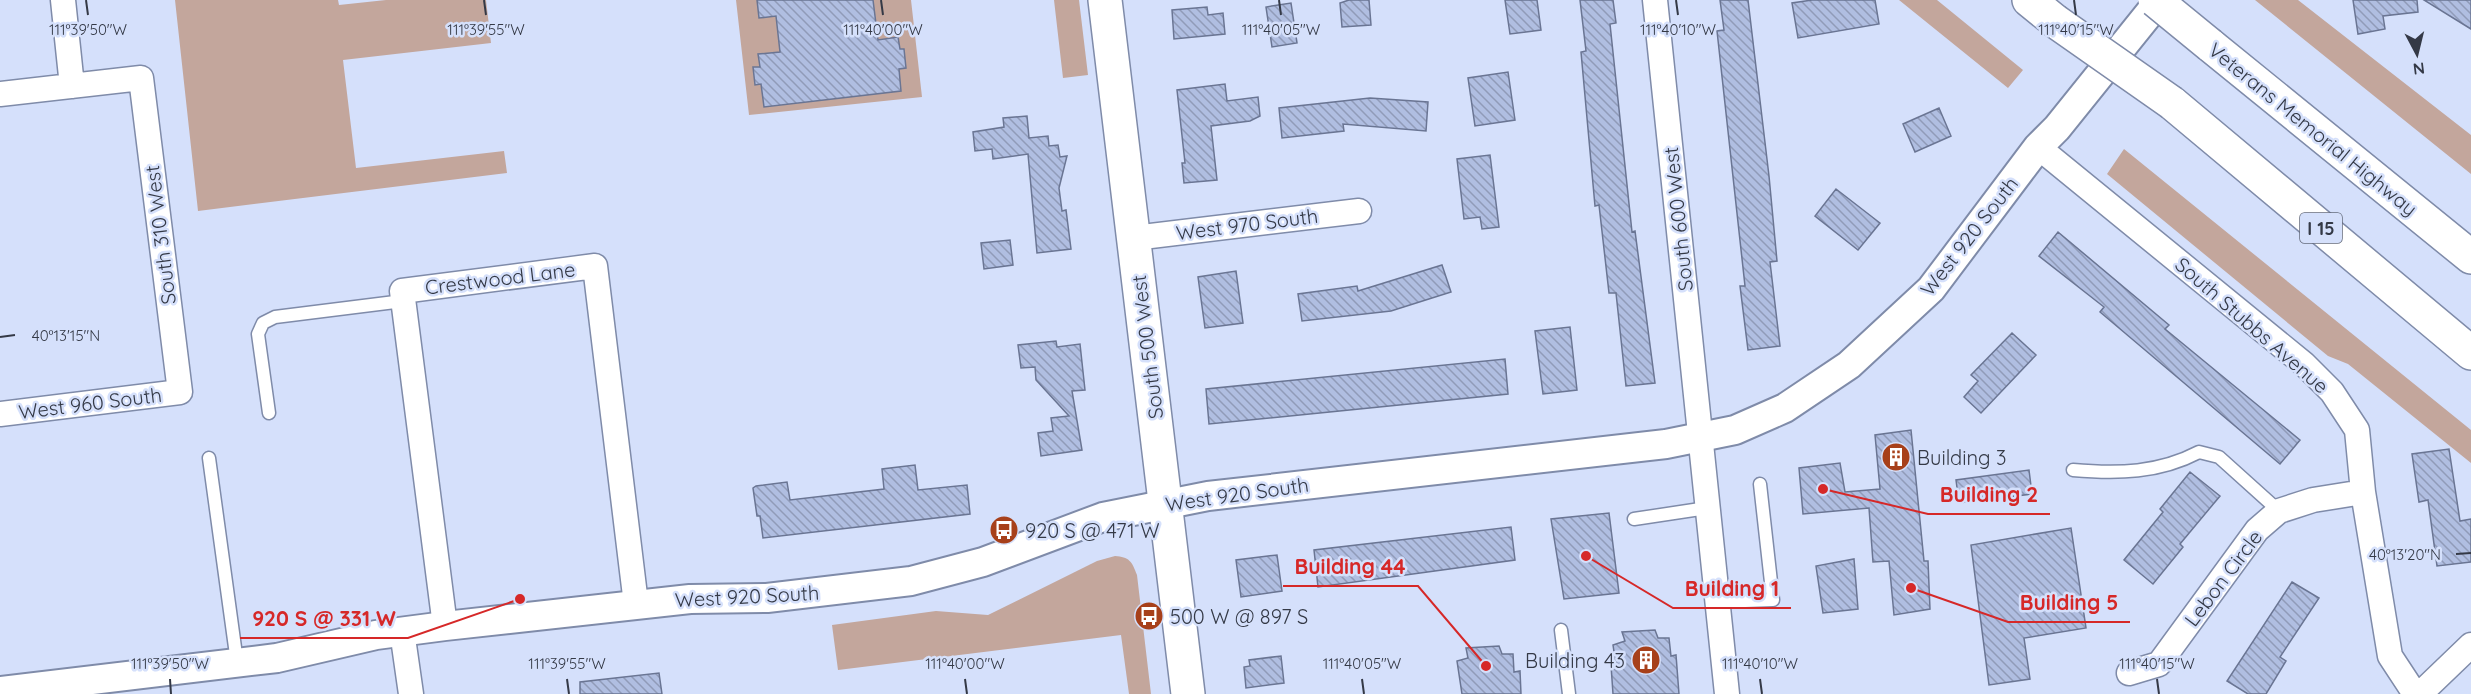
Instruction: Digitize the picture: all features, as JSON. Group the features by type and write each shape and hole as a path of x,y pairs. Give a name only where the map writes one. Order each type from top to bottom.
{"main road":[{"name":"South 500 West","path":"1105,0 1188,694"},
{"name":"I 15","path":"2029,0 2055,21 2172,103 2471,352"},
{"name":"Veterans Memorial Highway","path":"2155,0 2471,257"}],"street":[{"path":"0,94 72,86 63,0"},
{"name":"South 600 West","path":"1655,0 1727,694"},
{"name":"West 920 South","path":"0,691 299,655 402,631 690,599 767,598 934,577 983,562 1087,522 1208,495 1666,444 1735,430 1785,408 1849,365 1931,289 2038,147 2057,128 2160,0"},
{"name":"South 310 West","path":"72,86 141,78 180,392"},
{"name":"South Stubbs Avenue","path":"2038,147 2304,364 2332,392 2357,430 2363,492 2390,656 2415,694"},
{"name":"West 970 South","path":"1134,238 1359,211"},
{"name":"Crestwood Lane","path":"445,626 402,291 595,266 636,604"},
{"name":"West 960 South","path":"0,414 180,392"},
{"name":"Lebon Circle","path":"2129,673 2159,664 2257,530 2279,511 2313,500 2363,492"},
{"path":"402,631 411,694"},
{"path":"2420,694 2471,645"}],"lane":[{"path":"269,413 258,334 263,323 275,317 403,301"},
{"path":"2073,470 2134,472 2176,464 2199,452 2218,457 2279,511"},
{"path":"209,458 237,662"},
{"path":"1717,603 1773,600 1760,484"},
{"path":"1634,519 1707,508"},
{"path":"1560,630 1569,694"}],"shaded area":[{"path":"175,0 338,0 339,5 386,0 486,0 491,43 343,60 356,168 504,151 507,173 198,211"},
{"path":"736,0 911,0 922,97 749,115"},
{"path":"1054,0 1079,0 1088,75 1063,78"},
{"path":"1899,0 1937,0 2023,70 2008,88"},
{"path":"2255,0 2298,0 2471,135 2471,174"},
{"path":"2124,149 2471,430 2471,463 2348,364 2328,356 2107,174"},
{"path":"1115,556 1124,557 1129,561 1137,575 1151,694 1129,694 1121,635 838,670 832,625 936,611 988,615 1097,561"}],"building":[{"path":"757,0 873,0 878,40 898,37 900,49 904,49 906,68 899,69 901,91 764,107 761,84 755,85 753,67 760,67 758,54 780,52 776,16 759,18"},
{"path":"1349,0 1369,0 1371,25 1342,27 1340,3"},
{"path":"1505,0 1537,0 1541,30 1510,34"},
{"path":"1580,0 1613,0 1616,23 1610,24 1632,232 1635,231 1655,383 1626,386 1616,293 1609,293 1599,205 1595,206 1581,52 1586,51"},
{"path":"1720,0 1748,0 1777,261 1770,262 1780,346 1748,350 1740,286 1745,286 1717,31 1724,30"},
{"path":"1812,0 1875,0 1879,24 1798,38 1792,3"},
{"path":"2353,0 2417,0 2418,12 2383,16 2385,29 2358,34"},
{"path":"2424,0 2471,0 2471,29"},
{"path":"1291,3 1297,43 1272,47 1266,7"},
{"path":"1207,7 1208,15 1223,13 1225,34 1174,39 1172,10"},
{"path":"1508,72 1515,120 1475,126 1468,78"},
{"path":"1225,84 1227,101 1258,97 1260,116 1250,121 1211,126 1217,180 1184,183 1182,163 1185,163 1177,90"},
{"path":"1370,98 1428,102 1426,131 1343,124 1344,131 1282,138 1279,108"},
{"path":"1939,108 1951,136 1915,152 1903,124"},
{"path":"1027,116 1029,138 1048,136 1049,146 1058,145 1060,157 1067,156 1059,188 1062,211 1066,210 1071,249 1037,253 1028,154 993,159 992,149 975,151 973,132 1004,127 1003,118"},
{"path":"1490,155 1499,227 1482,229 1480,217 1464,219 1457,159"},
{"path":"1836,189 1880,223 1858,250 1815,216"},
{"path":"2058,232 2169,325 2165,329 2300,440 2280,464 2100,312 2104,307 2039,256"},
{"path":"1010,240 1013,265 984,269 981,243"},
{"path":"1442,265 1451,292 1391,311 1302,321 1298,294 1357,286 1358,291"},
{"path":"1236,271 1243,323 1205,328 1198,277"},
{"path":"1570,327 1577,390 1543,394 1535,331"},
{"path":"2012,333 2036,355 1981,413 1964,397 1978,381 1971,375"},
{"path":"1056,341 1057,347 1080,344 1085,390 1072,391 1082,450 1041,456 1038,433 1053,431 1051,418 1069,416 1036,380 1035,367 1021,368 1018,345"},
{"path":"1505,359 1508,394 1209,424 1206,389"},
{"path":"1911,430 1924,561 1928,561 1930,609 1894,615 1889,561 1873,562 1869,508 1803,514 1799,468 1840,463 1845,492 1880,489 1875,435"},
{"path":"2449,449 2460,521 2471,519 2471,562 2437,566 2428,500 2419,502 2412,454"},
{"path":"915,465 918,490 967,485 970,514 763,538 753,488 756,486 787,482 790,500 884,489 882,469"},
{"path":"2029,470 2032,494 1959,503 1956,480"},
{"path":"2190,472 2220,496 2180,544 2183,547 2153,584 2124,560 2163,512 2160,509"},
{"path":"1609,513 1619,593 1564,599 1551,519"},
{"path":"1511,527 1515,560 1318,587 1314,550"},
{"path":"2071,528 2086,628 2024,638 2030,679 1989,685 1971,545"},
{"path":"1277,555 1282,591 1241,597 1236,560"},
{"path":"1854,559 1858,609 1823,613 1816,566"},
{"path":"2292,582 2319,598 2280,657 2286,661 2266,694 2248,694 2227,681"},
{"name":"Building 43","path":"1655,630 1658,638 1669,638 1671,656 1676,655 1679,694 1613,694 1611,665 1616,665 1613,645 1625,641 1622,632"},
{"path":"1499,646 1502,654 1513,654 1514,672 1520,671 1521,694 1462,694 1457,661 1468,658 1466,648"},
{"path":"1281,656 1284,683 1246,688 1244,667 1250,666 1249,660"},
{"path":"659,673 662,694 580,694 580,682"}],"place":[{"name":"Building 3","path":"1896,457"},
{"name":"Building 2","path":"1823,489"},
{"name":"920 S @ 471 W","path":"1004,530"},
{"name":"Building 1","path":"1586,556"},
{"name":"Building 5","path":"1911,588"},
{"name":"920 S @ 331 W","path":"520,599"},
{"name":"500 W @ 897 S","path":"1149,616"},
{"name":"Building 43","path":"1646,660"},
{"name":"Building 44","path":"1486,666"}]}
